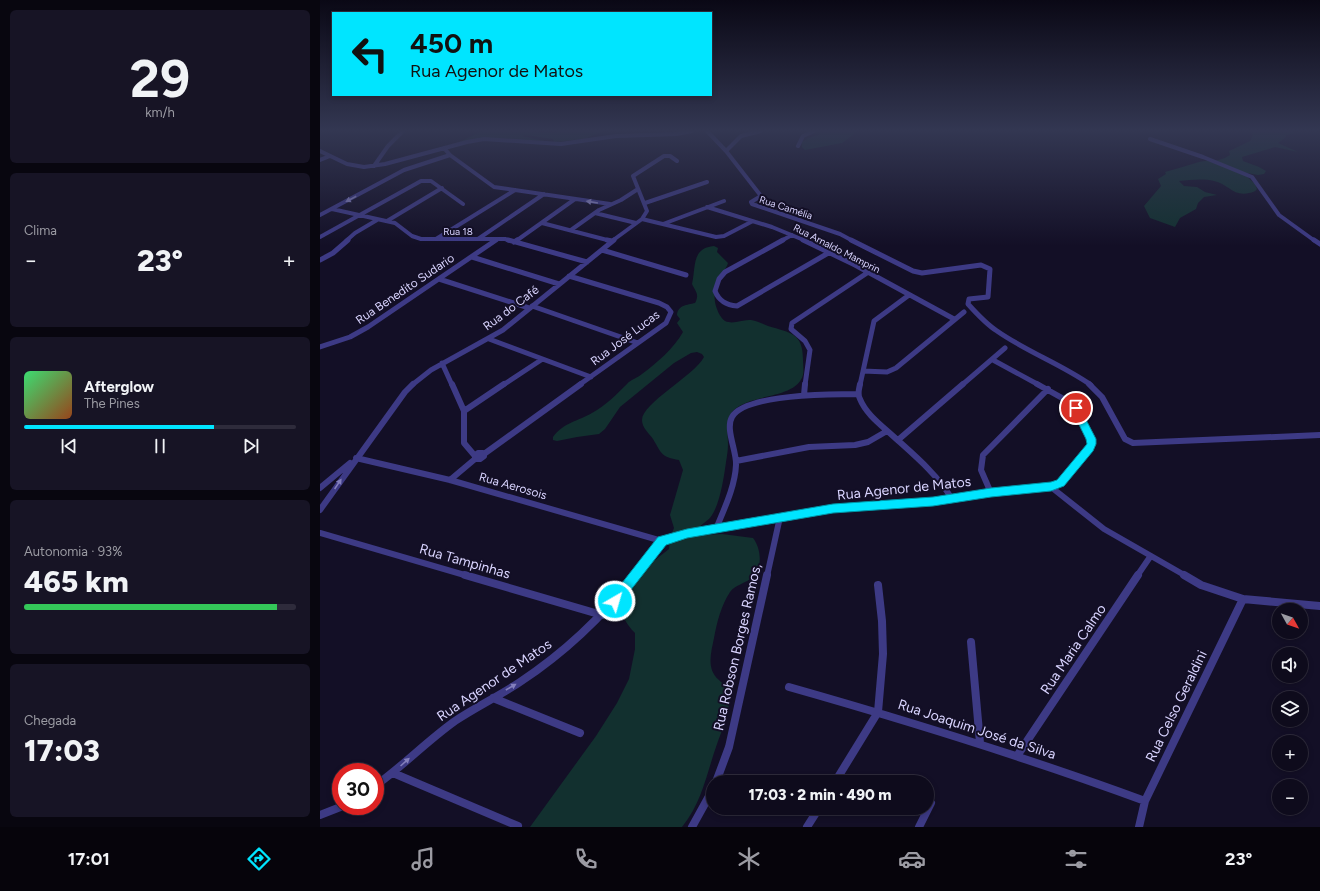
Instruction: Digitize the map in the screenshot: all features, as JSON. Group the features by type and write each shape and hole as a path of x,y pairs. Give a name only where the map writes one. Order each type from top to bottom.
{"street":[{"path":"320,215 405,170"},
{"path":"469,170 489,185 610,204"},
{"path":"643,170 634,175 633,178 645,203 647,211 642,219 720,237 751,222"},
{"name":"Rua Camélia","path":"740,170 760,196 750,203 840,234 913,271 922,272 974,266 981,266 990,269 988,297 969,299 968,302 976,314 1006,338 1068,370 1094,388 1125,439 1133,443 1320,435"},
{"path":"1236,170 1252,177 1279,215 1320,244"},
{"path":"320,236 421,181 431,181 463,204"},
{"path":"645,203 707,182"},
{"path":"387,221 442,188"},
{"path":"436,240 515,190"},
{"path":"571,230 610,204 621,200 638,190"},
{"path":"478,239 544,194"},
{"path":"514,242 575,199"},
{"path":"663,224 724,201"},
{"name":"Rua Arnaldo Mamprin","path":"707,207 792,235 830,252 954,319"},
{"name":"Rua 18","path":"332,209 387,221 399,226 416,238 436,240 498,239 587,262"},
{"path":"595,213 636,223"},
{"name":"Rua do Café","path":"320,509 405,392 417,380 442,363 489,339 503,330 612,241 642,219"},
{"path":"320,260 333,253 355,233 377,220"},
{"path":"542,223 612,241"},
{"path":"792,235 725,272 719,279 715,292 718,298 724,303 737,306 830,252"},
{"name":"Rua Benedito Sudario","path":"320,347 350,337 368,327 498,239"},
{"path":"602,250 686,274"},
{"path":"472,257 559,284"},
{"path":"804,395 810,350 806,341 791,329 792,323 867,273"},
{"name":"Rua José Lucas","path":"450,480 478,456 500,442 666,323 670,317 671,312 667,307 659,303 569,276"},
{"path":"439,279 531,307 638,343"},
{"path":"909,295 874,321 858,400 863,407 943,485 952,498"},
{"path":"863,371 887,372 896,368 964,312"},
{"path":"489,339 541,360 591,377"},
{"path":"898,440 1004,348"},
{"path":"464,411 541,360"},
{"name":"Rua Agenor de Matos","path":"384,780 425,744 493,698 521,682 567,647 602,615 662,541 687,533 780,517 833,509 911,504 991,493 1051,487 1064,480 1090,448 1091,444 1091,439 1076,408 1048,389 992,360"},
{"path":"442,363 464,411 464,443 467,449 478,456"},
{"path":"991,493 980,471 979,463 983,455 1048,389"},
{"path":"716,529 735,474 736,461 730,425 734,415 741,408 751,404 804,395 858,394"},
{"path":"736,461 809,447 855,445 868,442 887,431"},
{"path":"320,488 356,458"},
{"name":"Rua Aerosois","path":"356,458 450,480 662,541"},
{"path":"1051,487 1104,529 1150,557 1201,585 1243,599 1320,606"},
{"name":"Rua Robson Borges Ramos,","path":"719,775 729,747 780,517"},
{"name":"Rua Tampinhas","path":"320,533 602,615"},
{"name":"Rua Maria Calmo","path":"1017,756 1150,557"},
{"path":"789,687 878,712 883,654 882,621 878,585"},
{"name":"Rua Celso Geraldini","path":"1139,827 1144,801 1243,599"},
{"path":"971,642 980,743"},
{"path":"493,698 580,733"},
{"name":"Rua Joaquim José da Silva","path":"839,775 878,712 980,743 1144,801"},
{"path":"393,773 518,826"},
{"path":"692,827 706,802"},
{"path":"320,815 332,810"},
{"path":"807,827 815,815"},
{"path":"919,827 925,815"}],"green space":[{"path":"1173,170 1264,170 1266,171 1264,174 1258,175 1242,172 1255,184 1257,189 1244,194 1235,192 1210,180 1179,181 1184,186 1197,187 1205,192 1217,195 1204,197 1198,203 1196,209 1180,218 1175,227 1150,218 1144,206 1161,186 1158,179 1166,174 1165,172"},
{"path":"714,246 718,248 717,252 728,263 716,284 714,296 718,313 721,318 728,322 753,320 783,330 794,336 801,344 803,370 803,375 799,383 791,389 749,402 739,406 732,412 728,419 728,451 719,497 711,517 698,530 700,534 705,535 722,534 753,538 758,547 760,558 758,569 753,577 730,592 724,603 716,626 710,660 712,671 728,691 729,706 726,720 699,798 689,818 682,827 530,827 596,736 617,703 629,679 635,649 635,633 625,620 621,608 623,596 628,586 637,576 669,549 670,538 674,528 670,515 683,470 679,460 669,458 660,451 644,428 642,420 644,413 650,406 690,372 704,357 702,354 697,352 691,353 674,363 620,407 605,429 599,434 557,441 553,440 553,437 561,428 597,410 615,396 629,382 659,360 675,344 683,332 677,323 680,319 677,315 679,309 686,305 695,303 697,297 692,284 696,260 701,251"}],"route":[{"path":"615,601 662,541 687,533 833,509 911,504 991,493 1051,487 1064,480 1090,448 1091,439 1076,408"}]}
